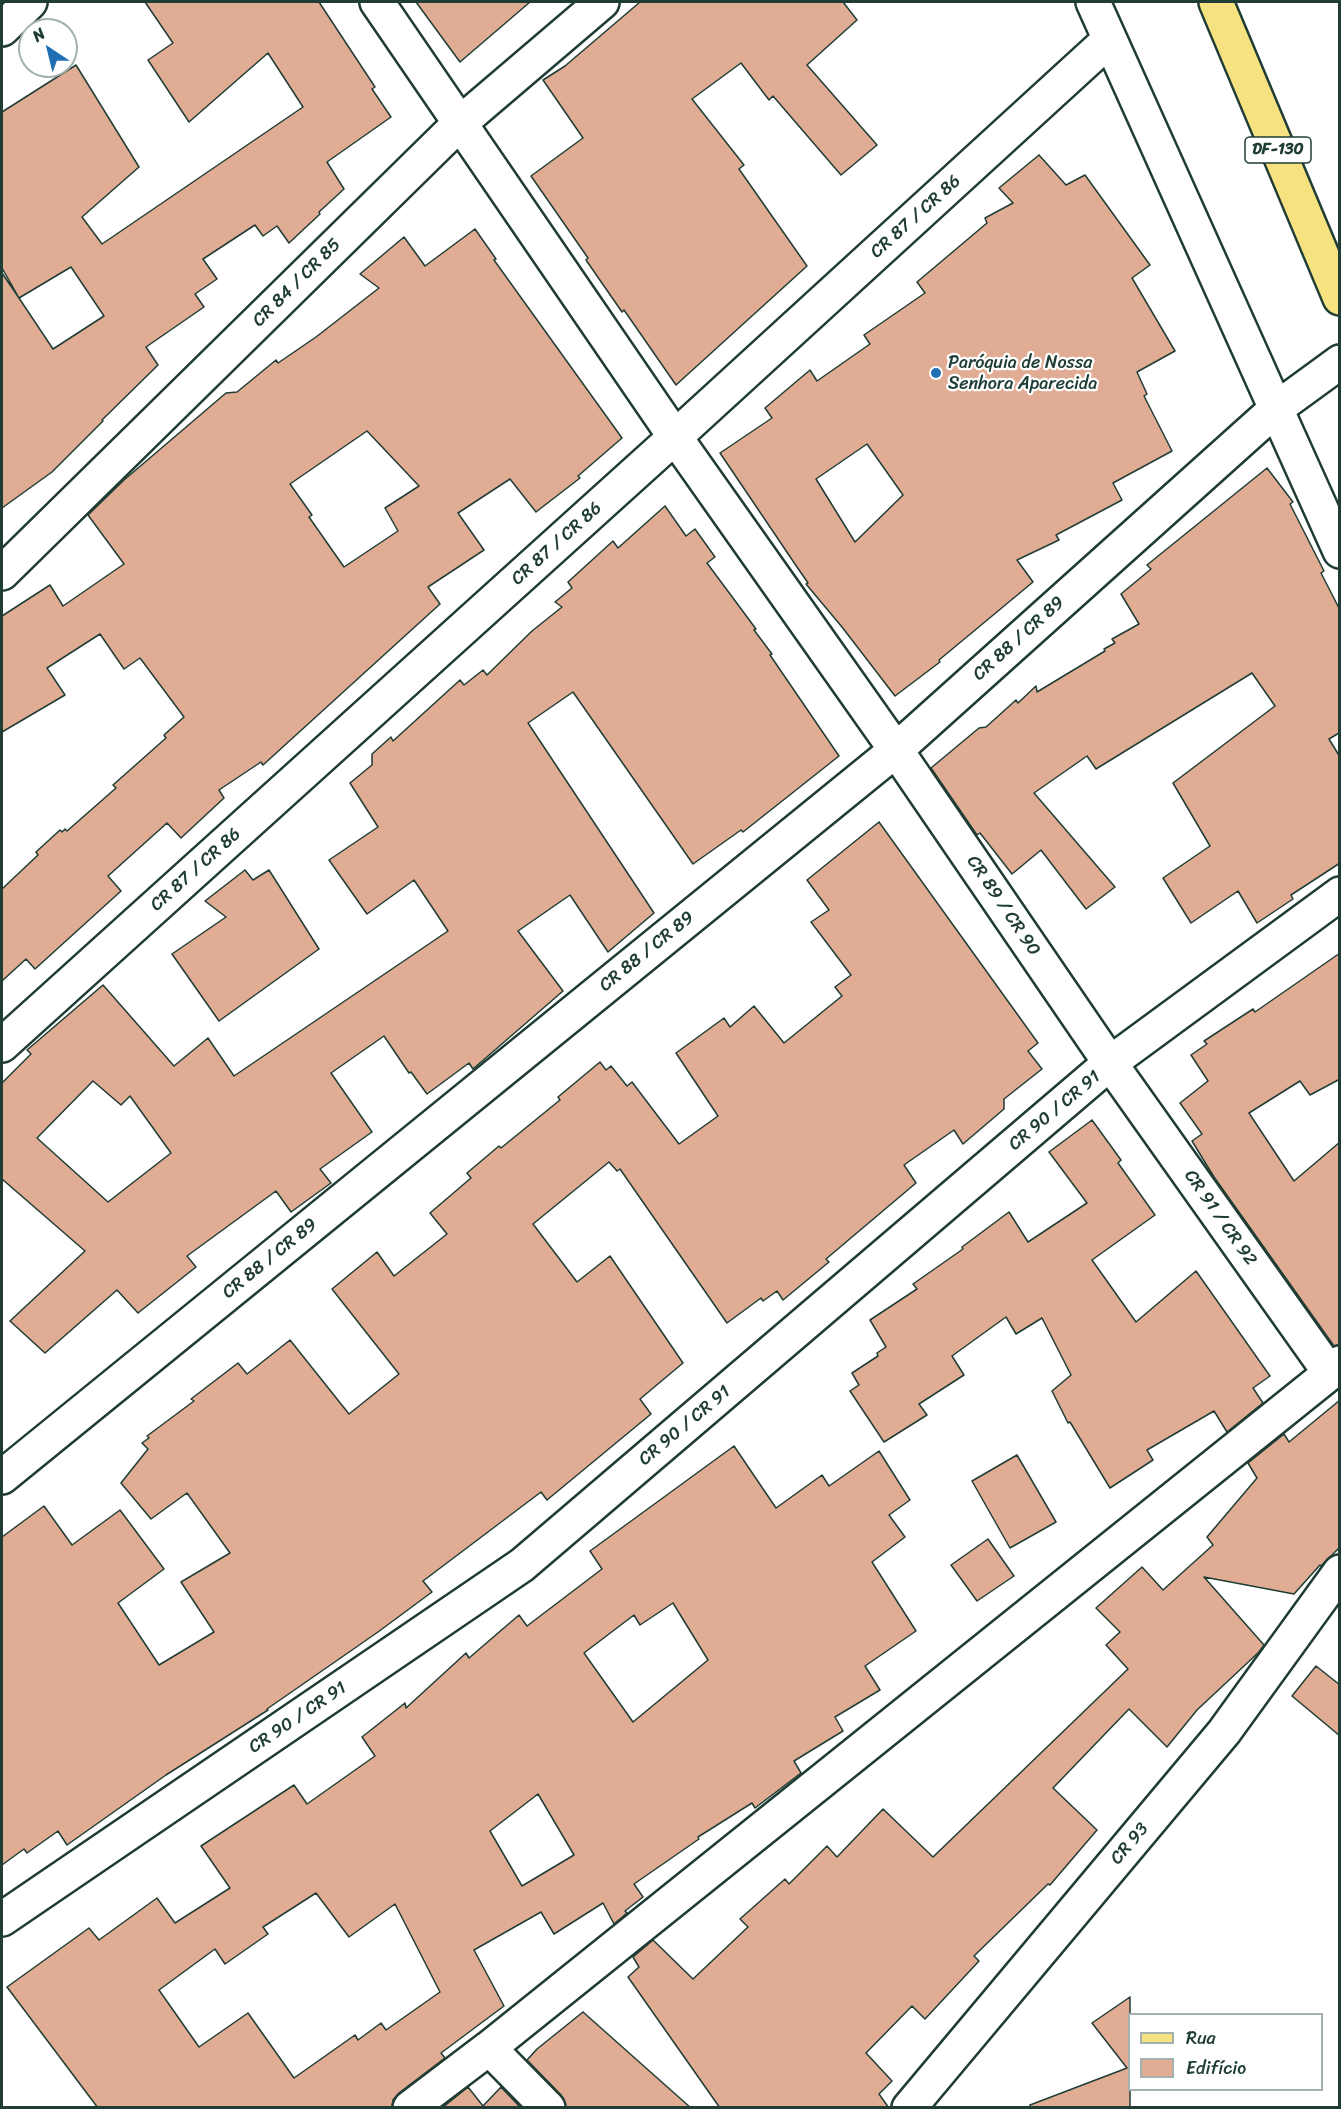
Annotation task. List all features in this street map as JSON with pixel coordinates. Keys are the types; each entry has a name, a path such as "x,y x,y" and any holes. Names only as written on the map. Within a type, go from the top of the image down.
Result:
{"main road":[{"name":"DF-130","path":"1216,2 1340,298"}],"street":[{"path":"2,29 30,2"},
{"name":"CR 89 / CR 90","path":"377,2 675,437 896,750 1110,1063"},
{"name":"CR 84 / CR 85","path":"2,573 459,124 603,2"},
{"path":"1093,2 1340,551"},
{"name":"CR 87 / CR 86","path":"2,1045 675,437 1109,40"},
{"name":"CR 88 / CR 89","path":"2,1477 896,750 1277,408 1340,362"},
{"name":"CR 90 / CR 91","path":"2,1920 522,1565 1110,1063 1340,894"},
{"name":"CR 91 / CR 92","path":"1110,1063 1335,1368"},
{"path":"410,2108 489,2048 1335,1368"},
{"name":"CR 93","path":"909,2108 1224,1732 1340,1572"},
{"path":"489,2048 548,2108"}],"building":[{"path":"145,2 319,2 375,87 372,89 391,117 327,162 344,189 289,243 277,226 263,236 255,225 203,259 217,279 195,294 204,307 146,347 158,365 52,472 2,508 2,273 19,298 2,268 2,112 56,78 78,78 78,68 139,167 82,217 102,244 303,107 268,53 189,122 148,60 173,43","holes":["71,267 104,316 53,349 19,298"]},
{"path":"416,2 530,2 460,62"},
{"path":"640,2 843,2 857,20 807,65 877,145 841,175 773,96 769,100 741,63 692,99 744,165 739,169 807,266 676,385 624,310 622,312 531,176 583,138 543,80 565,66"},
{"path":"1039,155 1066,185 1085,175 1150,265 1132,278 1175,351 1137,372 1147,394 1144,396 1172,451 1113,483 1122,500 1056,535 1059,540 1017,560 1033,582 939,660 940,662 895,696 806,584 808,583 720,453 772,418 765,408 810,370 817,381 870,344 864,335 925,293 917,282 987,223 985,218 1013,203 999,188","holes":["867,444 903,495 855,542 816,479"]},
{"path":"475,229 496,259 494,260 622,438 578,476 580,478 536,512 510,479 458,513 484,550 428,587 440,604 263,765 261,762 219,790 224,798 181,838 167,823 108,876 121,891 35,969 26,959 2,981 2,889 38,855 36,852 60,830 67,831 116,788 113,785 166,738 164,735 184,717 140,658 124,669 100,634 47,668 65,695 2,732 2,616 50,585 63,606 124,564 88,515 124,480 226,393 237,392 276,360 278,363 316,337 379,288 360,274 404,237 425,266","holes":["367,431 419,486 385,508 398,531 344,567 309,517 312,515 290,484"]},
{"path":"1267,468 1293,502 1290,504 1324,571 1321,573 1340,610 1339,733 1329,739 1340,757 1340,863 1291,895 1293,899 1257,923 1238,891 1191,923 1163,878 1210,846 1173,783 1275,706 1252,673 1096,769 1087,756 1034,793 1115,887 1086,909 1041,850 1012,874 980,833 977,835 931,768 979,728 986,727 1016,700 1018,703 1036,686 1037,692 1105,651 1104,649 1115,643 1112,639 1139,624 1121,594 1151,569 1147,565"},
{"path":"665,506 686,536 695,529 715,557 707,563 756,629 754,630 772,654 770,655 839,756 743,832 741,830 693,864 573,692 528,723 654,913 608,952 570,895 518,931 563,991 473,1069 469,1063 427,1094 411,1072 409,1073 384,1036 331,1073 372,1132 320,1169 331,1183 291,1212 276,1191 187,1256 196,1267 138,1313 117,1290 45,1353 10,1321 85,1251 2,1179 2,1083 31,1054 27,1050 103,985 174,1066 208,1038 234,1076 448,931 414,880 367,914 329,860 378,827 350,783 372,765 372,754 391,737 393,741 460,680 464,685 483,670 487,675 532,631 562,607 555,602 572,588 568,582 613,541 618,548","holes":["93,1081 121,1105 130,1096 171,1153 108,1202 37,1138"]},
{"path":"879,822 1038,1043 1028,1051 1042,1069 1004,1099 1004,1109 963,1144 954,1130 904,1165 916,1183 826,1259 829,1262 783,1300 777,1291 763,1301 761,1298 727,1323 620,1169 617,1171 609,1162 533,1224 577,1282 610,1256 683,1363 640,1399 651,1414 547,1500 541,1492 423,1581 432,1592 268,1710 166,1775 67,1845 58,1831 27,1853 24,1849 2,1865 2,1537 44,1506 72,1545 120,1510 164,1569 118,1603 159,1665 214,1632 181,1582 230,1553 187,1493 151,1519 121,1483 148,1449 142,1443 149,1438 147,1436 194,1401 191,1399 238,1363 247,1374 290,1340 349,1414 399,1374 332,1289 377,1252 394,1276 447,1234 430,1213 471,1178 467,1173 560,1100 558,1097 600,1062 606,1070 611,1066 627,1086 632,1082 679,1144 718,1116 676,1053 724,1018 730,1027 754,1006 784,1043 842,996 835,987 851,975 811,922 829,910 807,880"},
{"path":"245,870 253,880 269,870 319,949 219,1021 172,954 226,917 205,901"},
{"path":"1340,953 1340,1079 1310,1095 1300,1081 1249,1113 1294,1181 1340,1142 1340,1345 1334,1346 1214,1177 1192,1141 1202,1134 1180,1103 1208,1081 1191,1055 1207,1044 1204,1041 1253,1009 1255,1012"},
{"path":"1092,1120 1121,1160 1118,1163 1155,1215 1092,1260 1136,1322 1196,1271 1270,1376 1253,1388 1263,1403 1227,1432 1214,1411 1147,1450 1153,1460 1110,1488 1070,1422 1068,1423 1052,1391 1071,1375 1042,1318 1016,1334 1006,1317 952,1356 964,1375 919,1404 927,1415 884,1442 850,1391 859,1385 852,1373 878,1356 877,1353 886,1347 870,1320 917,1289 913,1284 963,1249 962,1247 1009,1212 1028,1242 1087,1203 1049,1152"},
{"path":"1340,1400 1340,1547 1294,1594 1204,1577 1264,1645 1197,1710 1167,1747 1129,1709 1053,1788 1097,1830 1050,1885 1048,1884 974,1956 979,1961 925,2019 912,2006 866,2053 892,2081 879,2094 889,2108 720,2108 628,1977 639,1967 633,1957 653,1940 693,1979 748,1927 740,1919 785,1879 789,1884 827,1846 837,1857 883,1809 933,1857 1128,1669 1106,1645 1120,1632 1096,1608 1142,1567 1163,1590 1213,1545 1207,1537 1257,1478 1248,1463 1284,1434 1289,1442"},
{"path":"734,1446 776,1508 822,1475 829,1486 879,1451 910,1500 889,1515 905,1537 872,1562 916,1631 865,1666 880,1690 835,1717 843,1731 794,1761 801,1773 755,1808 752,1803 698,1837 699,1839 634,1884 643,1897 625,1911 627,1913 614,1924 603,1903 554,1934 541,1912 474,1950 504,2006 441,2053 445,2058 399,2093 393,2100 392,2108 98,2108 7,1987 89,1928 99,1940 157,1898 175,1923 230,1888 201,1846 294,1785 307,1804 375,1756 362,1737 405,1703 406,1708 466,1653 469,1658 519,1615 527,1626 602,1569 590,1551","holes":["673,1603 708,1660 633,1722 584,1653 634,1615 640,1625","538,1794 574,1855 522,1886 490,1831","316,1893 349,1937 395,1904 440,1992 386,2030 381,2023 358,2040 355,2035 294,2078 248,2013 199,2047 159,1990 215,1949 225,1964 268,1934 263,1927"]},
{"path":"1017,1455 1056,1522 1010,1548 972,1481"},
{"path":"988,1539 1014,1576 977,1601 951,1565"},
{"path":"1316,1666 1340,1685 1340,1736 1292,1696"},
{"path":"1130,1997 1128,2091 1130,2091 1130,2108 1030,2108 1030,2105 1127,2068 1092,2023"},
{"path":"583,2012 691,2108 566,2108 561,2095 527,2060 537,2049"},
{"path":"468,2087 483,2106 501,2087 521,2108 442,2108"}],"place":[{"name":"Paróquia de Nossa Senhora Aparecida","path":"936,373"}]}
